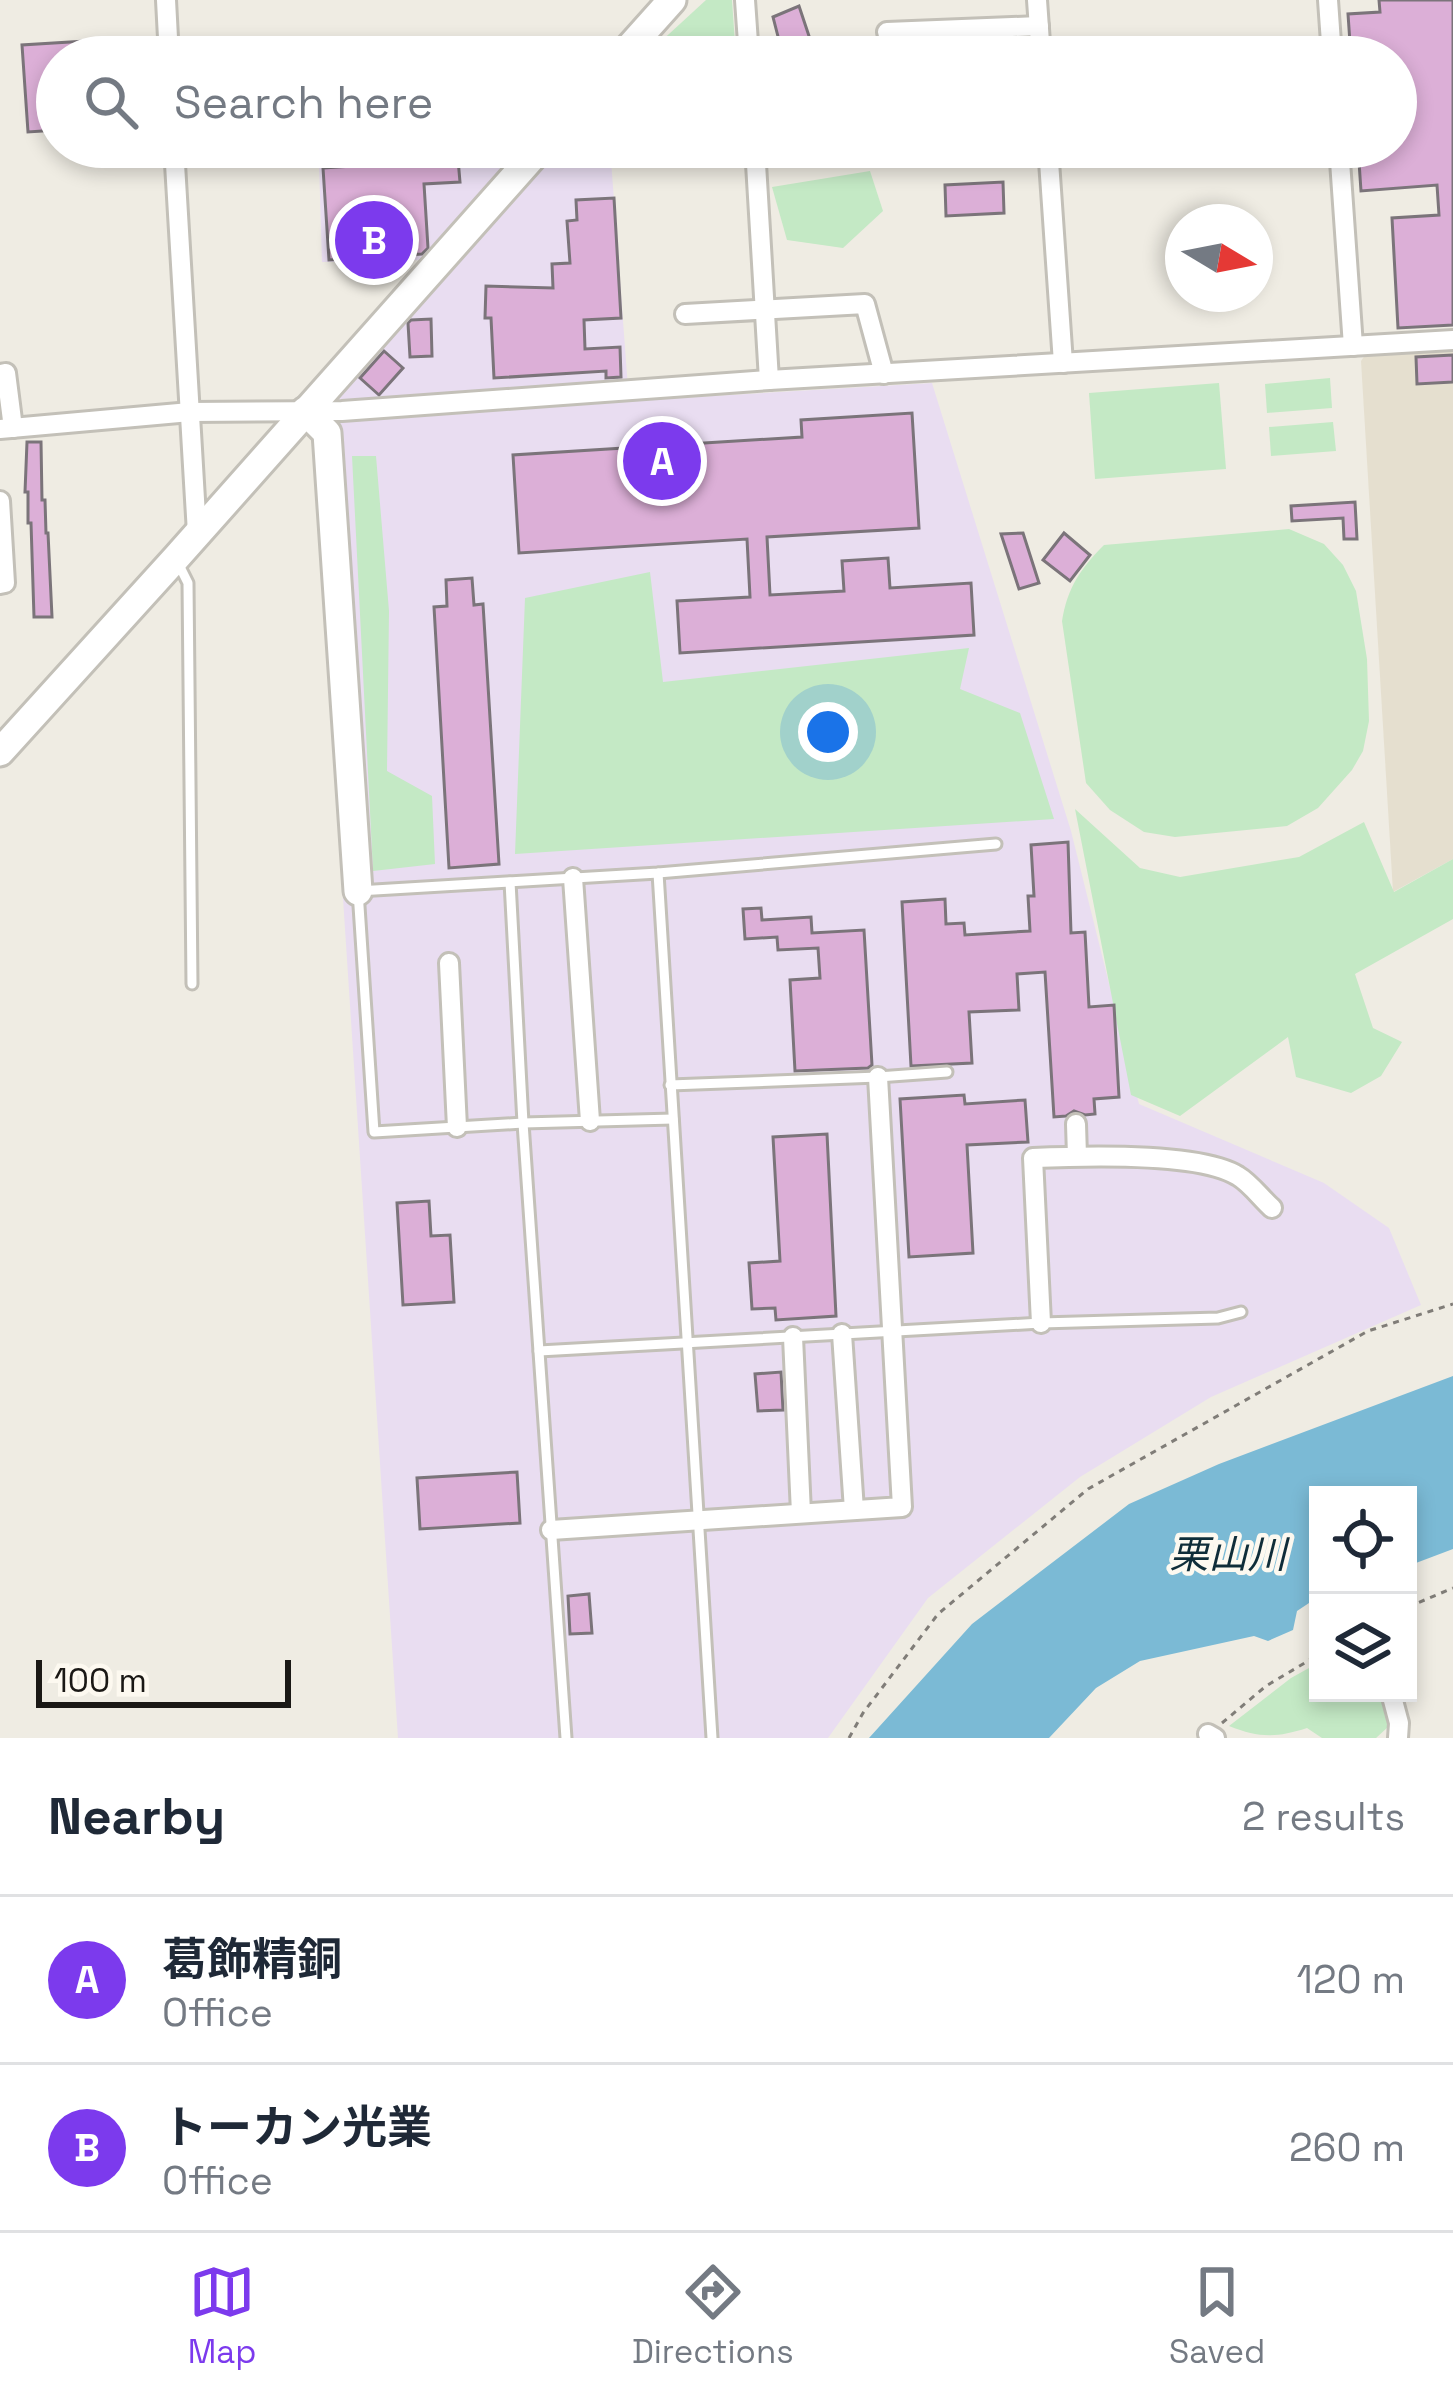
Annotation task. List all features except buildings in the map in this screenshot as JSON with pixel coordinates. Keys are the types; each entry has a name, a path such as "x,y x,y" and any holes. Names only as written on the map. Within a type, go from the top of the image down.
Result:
{"street":[{"path":"166,0 168,36"},
{"path":"640,36 672,0"},
{"path":"745,0 748,36"},
{"path":"1037,0 1040,36"},
{"path":"1328,0 1331,36"},
{"path":"887,32 1039,26"},
{"path":"175,168 196,533"},
{"path":"0,752 522,168"},
{"path":"756,168 769,380"},
{"path":"1049,168 1063,363"},
{"path":"1340,168 1353,346"},
{"path":"685,314 865,304 884,374"},
{"path":"0,374 6,374 6,428 190,412 342,411 769,380 1453,340"},
{"path":"305,411 327,433 358,891"},
{"path":"0,500 5,584 0,584"},
{"path":"573,878 590,1121"},
{"path":"449,963 457,1127"},
{"path":"551,1530 902,1507 878,1077"},
{"path":"1076,1124 1077,1156"},
{"path":"1041,1323 1033,1158 1193,1161 1237,1175 1272,1208"},
{"path":"842,1334 854,1510"},
{"path":"793,1336 801,1513"},
{"path":"1393,1702 1398,1738"}],"lane":[{"path":"176,559 188,583 192,984"},
{"path":"673,1119 374,1132 358,891 658,873 996,844"},
{"path":"658,873 712,1738"},
{"path":"510,882 566,1738"},
{"path":"670,1085 947,1072"},
{"path":"539,1352 1041,1323 1218,1318 1241,1312"}],"path":[{"path":"849,1738 938,1614 1088,1490 1368,1330 1453,1304"},
{"path":"1417,1603 1453,1588"},
{"path":"1212,1736 1265,1686 1309,1660"}],"shaded area":[{"path":"319,168 612,168 629,401 932,383 1071,831 1139,1104 1324,1183 1389,1228 1421,1305 1211,1397 1080,1477 928,1598 828,1738 398,1738 312,425 426,260 322,262"},
{"path":"1453,346 1453,859 1393,892 1361,361 1368,351"}],"green space":[{"path":"706,0 732,0 735,36 667,36"},
{"path":"870,171 883,211 843,248 787,240 772,187"},
{"path":"1330,378 1332,408 1267,413 1265,384"},
{"path":"1219,383 1226,469 1095,479 1089,393"},
{"path":"1333,422 1336,451 1271,456 1269,427"},
{"path":"352,456 376,456 389,611 387,771 432,796 435,864 373,871"},
{"path":"1289,529 1324,544 1343,565 1356,591 1367,659 1369,721 1363,751 1318,808 1287,826 1175,837 1144,832 1110,810 1086,783 1062,621 1071,589 1104,545"},
{"path":"650,572 663,682 969,648 960,689 1020,713 1054,819 515,854 525,598"},
{"path":"1075,809 1140,868 1180,877 1299,857 1364,822 1394,892 1453,859 1453,919 1355,974 1373,1028 1402,1042 1381,1076 1351,1093 1296,1077 1288,1037 1180,1116 1131,1095"},
{"path":"1309,1668 1309,1702 1384,1702 1388,1727 1376,1738 1322,1738 1307,1728 1268,1735 1229,1726"}],"water":[{"name":"栗山川","path":"1453,1376 1453,1549 1417,1563 1417,1486 1309,1486 1309,1603 1297,1611 1293,1630 1268,1641 1254,1636 1140,1661 1096,1688 1049,1738 869,1738 972,1624 1129,1504 1219,1464"}],"place":[{"name":"トーカン光業","path":"374,240"},
{"name":"葛飾精銅","path":"662,461"}]}
